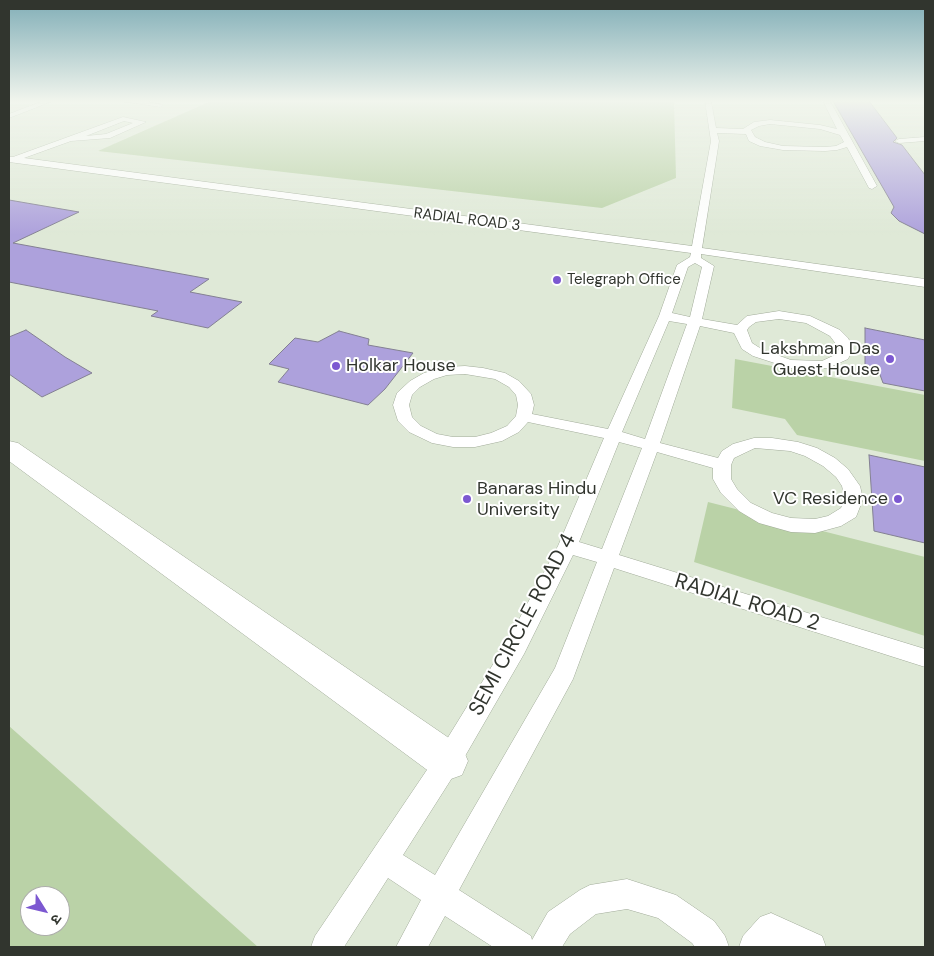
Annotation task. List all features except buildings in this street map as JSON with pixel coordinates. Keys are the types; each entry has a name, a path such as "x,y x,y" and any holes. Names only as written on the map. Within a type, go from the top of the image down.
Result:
{"street":[{"path":"9,449 448,761"}],"lane":[{"path":"11,159 52,146"},
{"path":"411,947 565,672 608,559 695,321 708,266 695,254 714,146"},
{"path":"771,146 783,148 825,149 837,148 840,146"},
{"path":"852,146 872,186"},
{"name":"RADIAL ROAD 3","path":"11,159 695,254 925,283"},
{"name":"SEMI CIRCLE ROAD 4","path":"326,947 448,761 516,647 568,546 613,435 665,316 684,265 695,254"},
{"path":"779,315 794,316 810,320 830,329 843,340 846,348 843,356 823,365 790,364 773,360 753,350 742,338 740,330 752,318 779,315"},
{"path":"665,316 740,330"},
{"path":"465,370 483,372 507,380 523,394 526,405 524,417 513,428 496,437 475,442 452,442 432,438 415,429 404,418 401,405 405,393 415,384 429,376 446,371 465,370"},
{"path":"524,417 613,435 722,465"},
{"path":"754,443 792,446 820,457 842,473 851,486 854,499 848,512 834,521 815,526 791,525 766,518 745,507 730,493 722,479 722,465 728,455 739,448 754,443"},
{"name":"RADIAL ROAD 2","path":"568,546 925,658"},
{"path":"384,859 520,947"},
{"path":"545,947 559,923 590,900 627,894 666,905 703,932 714,947"},
{"path":"754,947 771,928 811,947"}],"green space":[{"path":"110,146 675,146 676,178 602,208 98,151"},
{"path":"735,359 925,395 925,461 797,435 785,419 732,408"},
{"path":"708,502 925,557 925,636 694,562"},
{"path":"9,726 258,947 9,947"}],"place":[{"name":"Telegraph Office","path":"557,280"},
{"name":"Lakshman Das Guest House","path":"890,359"},
{"name":"Holkar House","path":"336,366"},
{"name":"Banaras Hindu University","path":"467,499"},
{"name":"VC Residence","path":"898,499"}]}
